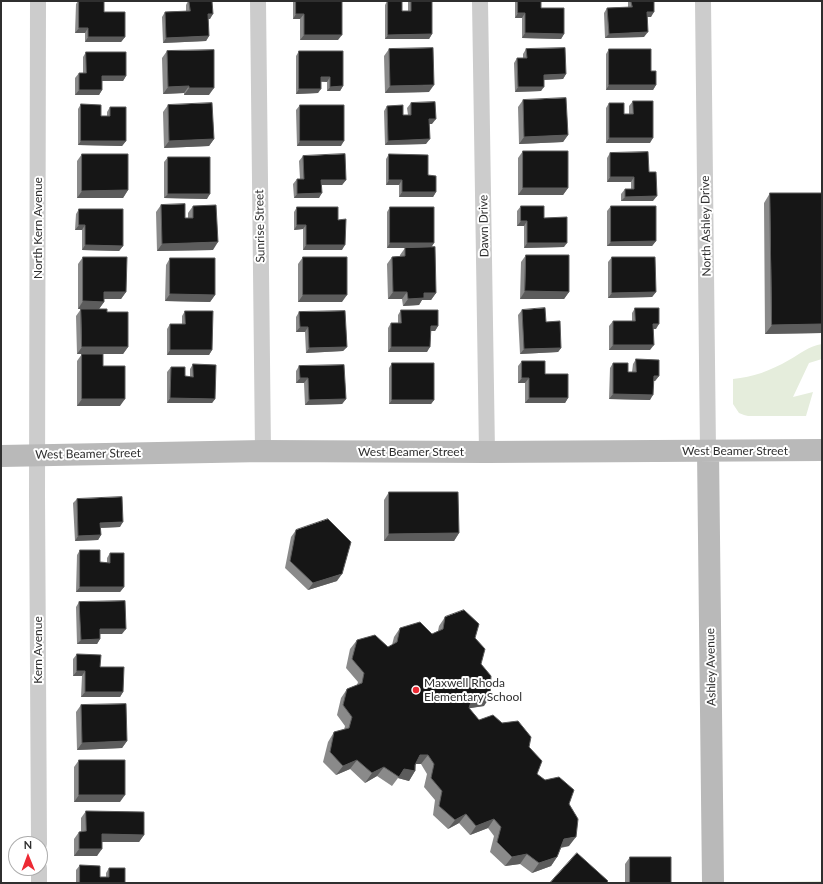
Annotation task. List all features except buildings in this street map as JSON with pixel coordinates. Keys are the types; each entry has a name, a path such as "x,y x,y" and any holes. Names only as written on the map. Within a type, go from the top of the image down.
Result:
{"street":[{"name":"North Kern Avenue","path":"38,1 38,455"},
{"name":"Sunrise Street","path":"258,1 262,451"},
{"name":"Dawn Drive","path":"480,1 487,452"},
{"name":"North Ashley Drive","path":"703,1 708,451"},
{"name":"West Beamer Street","path":"1,456 262,451 487,452 822,450"},
{"name":"Ashley Avenue","path":"708,451 713,883"},
{"name":"Kern Avenue","path":"38,455 39,836"}],"green space":[{"path":"822,344 822,359 809,363 793,397 813,392 806,416 748,416 739,413 733,404 733,379 748,377 768,370 782,364 809,348"},
{"path":"822,881 822,883 734,883"}],"place":[{"name":"Maxwell Rhoda Elementary School","path":"416,690"}]}
